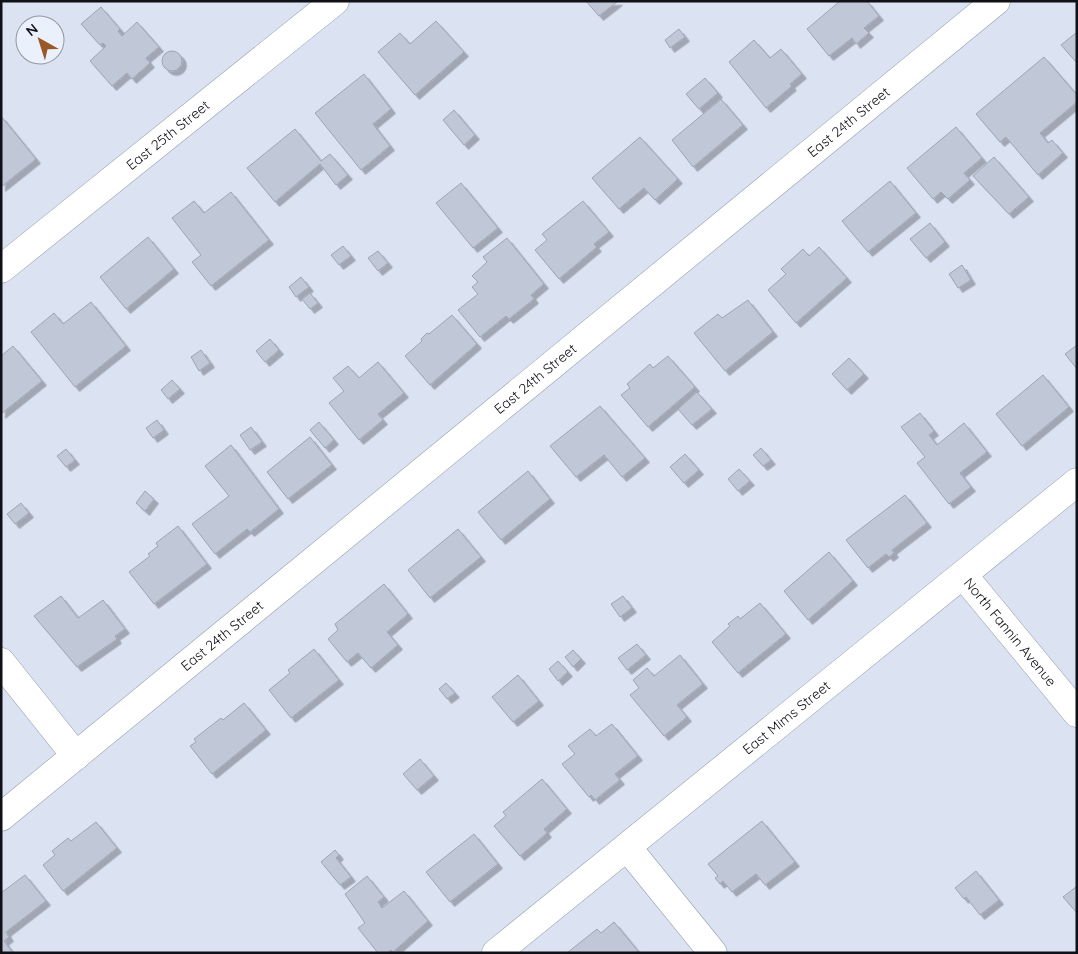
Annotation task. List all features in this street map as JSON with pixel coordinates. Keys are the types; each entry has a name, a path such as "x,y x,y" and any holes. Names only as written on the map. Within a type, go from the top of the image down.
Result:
{"street":[{"name":"East 25th Street","path":"1,268 334,1"},
{"name":"East 24th Street","path":"1,816 996,1"},
{"name":"East Mims Street","path":"496,953 1077,482"},
{"name":"North Fannin Avenue","path":"962,574 1077,713"},
{"path":"1,662 76,756"},
{"path":"627,847 713,953"}],"building":[{"path":"586,1 618,1 599,16"},
{"path":"840,1 867,1 879,16 864,28 869,33 856,44 852,38 829,56 807,29"},
{"path":"101,7 120,29 118,31 122,36 137,22 159,47 146,58 150,63 132,79 127,73 112,86 90,61 106,46 103,43 100,45 81,24"},
{"path":"436,21 464,52 415,95 378,52 400,33 410,44"},
{"path":"679,29 685,37 670,48 665,40"},
{"path":"1077,32 1077,63 1061,45"},
{"path":"754,40 770,58 781,49 802,74 790,84 792,86 766,108 729,62"},
{"path":"168,51 176,51 182,57 182,65 176,71 168,71 162,65 162,57"},
{"path":"1044,57 1077,95 1077,102 1040,133 1048,143 1052,140 1063,153 1038,175 1006,137 1000,142 976,114"},
{"path":"364,74 391,109 373,124 390,146 361,170 315,113"},
{"path":"705,78 718,93 699,109 686,94"},
{"path":"721,99 743,125 693,167 672,140"},
{"path":"454,110 475,135 464,145 443,120"},
{"path":"1,116 36,159 1,187"},
{"path":"956,127 982,158 964,173 970,180 948,199 941,192 933,199 907,168"},
{"path":"295,129 321,161 330,154 348,175 336,185 320,164 275,202 247,168"},
{"path":"640,137 678,179 655,200 644,188 619,209 592,178"},
{"path":"994,157 1029,197 1009,214 973,176"},
{"path":"890,181 916,213 868,252 842,221"},
{"path":"461,183 498,228 473,248 436,203"},
{"path":"231,192 269,240 211,286 192,262 201,255 172,218 194,201 204,213"},
{"path":"583,201 609,232 594,244 597,247 559,279 535,250 547,240 542,234"},
{"path":"930,223 945,242 926,258 910,239"},
{"path":"148,237 174,269 126,309 100,277"},
{"path":"507,238 544,284 531,295 534,299 509,319 506,316 480,337 458,310 478,294 472,287 478,282 472,276 487,262 483,257"},
{"path":"343,246 351,256 339,265 331,255"},
{"path":"819,247 847,278 796,323 768,290 786,274 781,269 803,249 809,256"},
{"path":"378,251 388,263 378,271 368,258"},
{"path":"962,265 971,280 958,288 949,274"},
{"path":"301,277 309,287 296,297 289,287"},
{"path":"310,293 318,303 310,309 302,299"},
{"path":"748,300 773,332 725,371 694,333 718,314 722,318"},
{"path":"91,302 126,346 75,387 31,332 54,313 63,324"},
{"path":"452,315 477,344 430,385 405,356 422,341 421,339 427,333 429,334"},
{"path":"270,339 279,350 265,362 256,351"},
{"path":"1077,345 1077,369 1065,354"},
{"path":"13,346 42,381 1,414 1,356"},
{"path":"201,350 210,363 199,371 191,357"},
{"path":"668,356 695,387 648,427 621,395 630,388 627,384 650,364 653,368"},
{"path":"849,358 864,374 847,390 832,374"},
{"path":"378,362 404,393 378,414 383,420 359,440 329,403 344,391 333,378 348,366 359,378"},
{"path":"1043,375 1069,407 1022,446 996,414"},
{"path":"172,380 180,389 168,399 161,390"},
{"path":"697,392 712,409 692,425 678,409"},
{"path":"600,406 645,458 622,477 604,455 576,477 550,446"},
{"path":"920,413 934,431 929,435 937,445 964,423 987,452 960,473 971,487 949,504 917,463 925,457 901,427"},
{"path":"157,420 164,430 153,438 146,428"},
{"path":"319,422 334,440 325,448 310,430"},
{"path":"251,427 262,442 250,450 240,435"},
{"path":"310,437 332,465 288,499 267,472"},
{"path":"231,445 279,509 250,532 247,529 215,554 192,524 229,496 205,466"},
{"path":"761,448 771,460 763,466 753,455"},
{"path":"66,449 75,460 66,467 57,456"},
{"path":"685,454 699,470 684,483 670,467"},
{"path":"739,469 750,481 738,491 728,479"},
{"path":"528,471 550,499 501,540 478,512"},
{"path":"145,491 154,499 145,511 136,503"},
{"path":"905,495 927,523 892,550 894,553 889,557 886,554 868,568 846,540"},
{"path":"21,503 29,513 15,524 7,514"},
{"path":"178,526 207,564 154,604 129,572 150,556 148,554 158,546 156,543"},
{"path":"458,529 481,557 430,598 408,570"},
{"path":"829,552 853,581 808,620 784,591"},
{"path":"384,584 408,614 387,632 398,645 371,668 358,653 347,662 328,639 338,630 335,624"},
{"path":"61,596 78,618 103,600 125,629 115,636 117,639 77,667 34,616"},
{"path":"623,596 632,608 620,617 611,604"},
{"path":"760,603 786,634 738,673 712,642 730,626 728,624 738,616 740,619"},
{"path":"637,644 646,655 627,670 618,658"},
{"path":"314,649 339,680 291,718 269,690 290,673 288,670"},
{"path":"573,650 581,659 573,667 565,657"},
{"path":"680,655 703,684 677,705 687,717 664,736 630,695 639,688 633,680 647,668 654,676"},
{"path":"558,661 568,672 558,681 549,669"},
{"path":"518,675 539,701 513,722 492,697"},
{"path":"446,683 455,693 447,699 439,689"},
{"path":"244,703 266,730 212,774 190,746 196,742 194,739 221,718 223,720"},
{"path":"612,724 638,756 615,774 620,780 595,800 591,795 589,797 562,764 575,754 568,746 590,729 596,736"},
{"path":"420,759 434,776 417,790 403,774"},
{"path":"542,779 567,809 544,829 547,833 520,856 494,826 506,816 503,812"},
{"path":"762,821 795,862 765,885 756,874 732,892 723,881 720,884 715,878 718,876 708,864"},
{"path":"96,822 117,848 63,891 43,865 55,855 52,851 68,838 71,841"},
{"path":"474,834 498,864 450,902 426,872"},
{"path":"335,850 339,855 336,858 351,877 340,885 321,862"},
{"path":"976,871 999,900 980,915 966,897 964,899 955,888"},
{"path":"25,875 46,901 6,932 9,937 4,941 13,953 1,953 1,893"},
{"path":"367,876 384,897 378,902 382,908 404,891 428,921 393,952 391,950 387,953 378,953 358,928 365,923 345,894"},
{"path":"1077,886 1077,913 1063,897"},
{"path":"614,922 638,951 636,953 567,953 597,929 601,933"}]}
